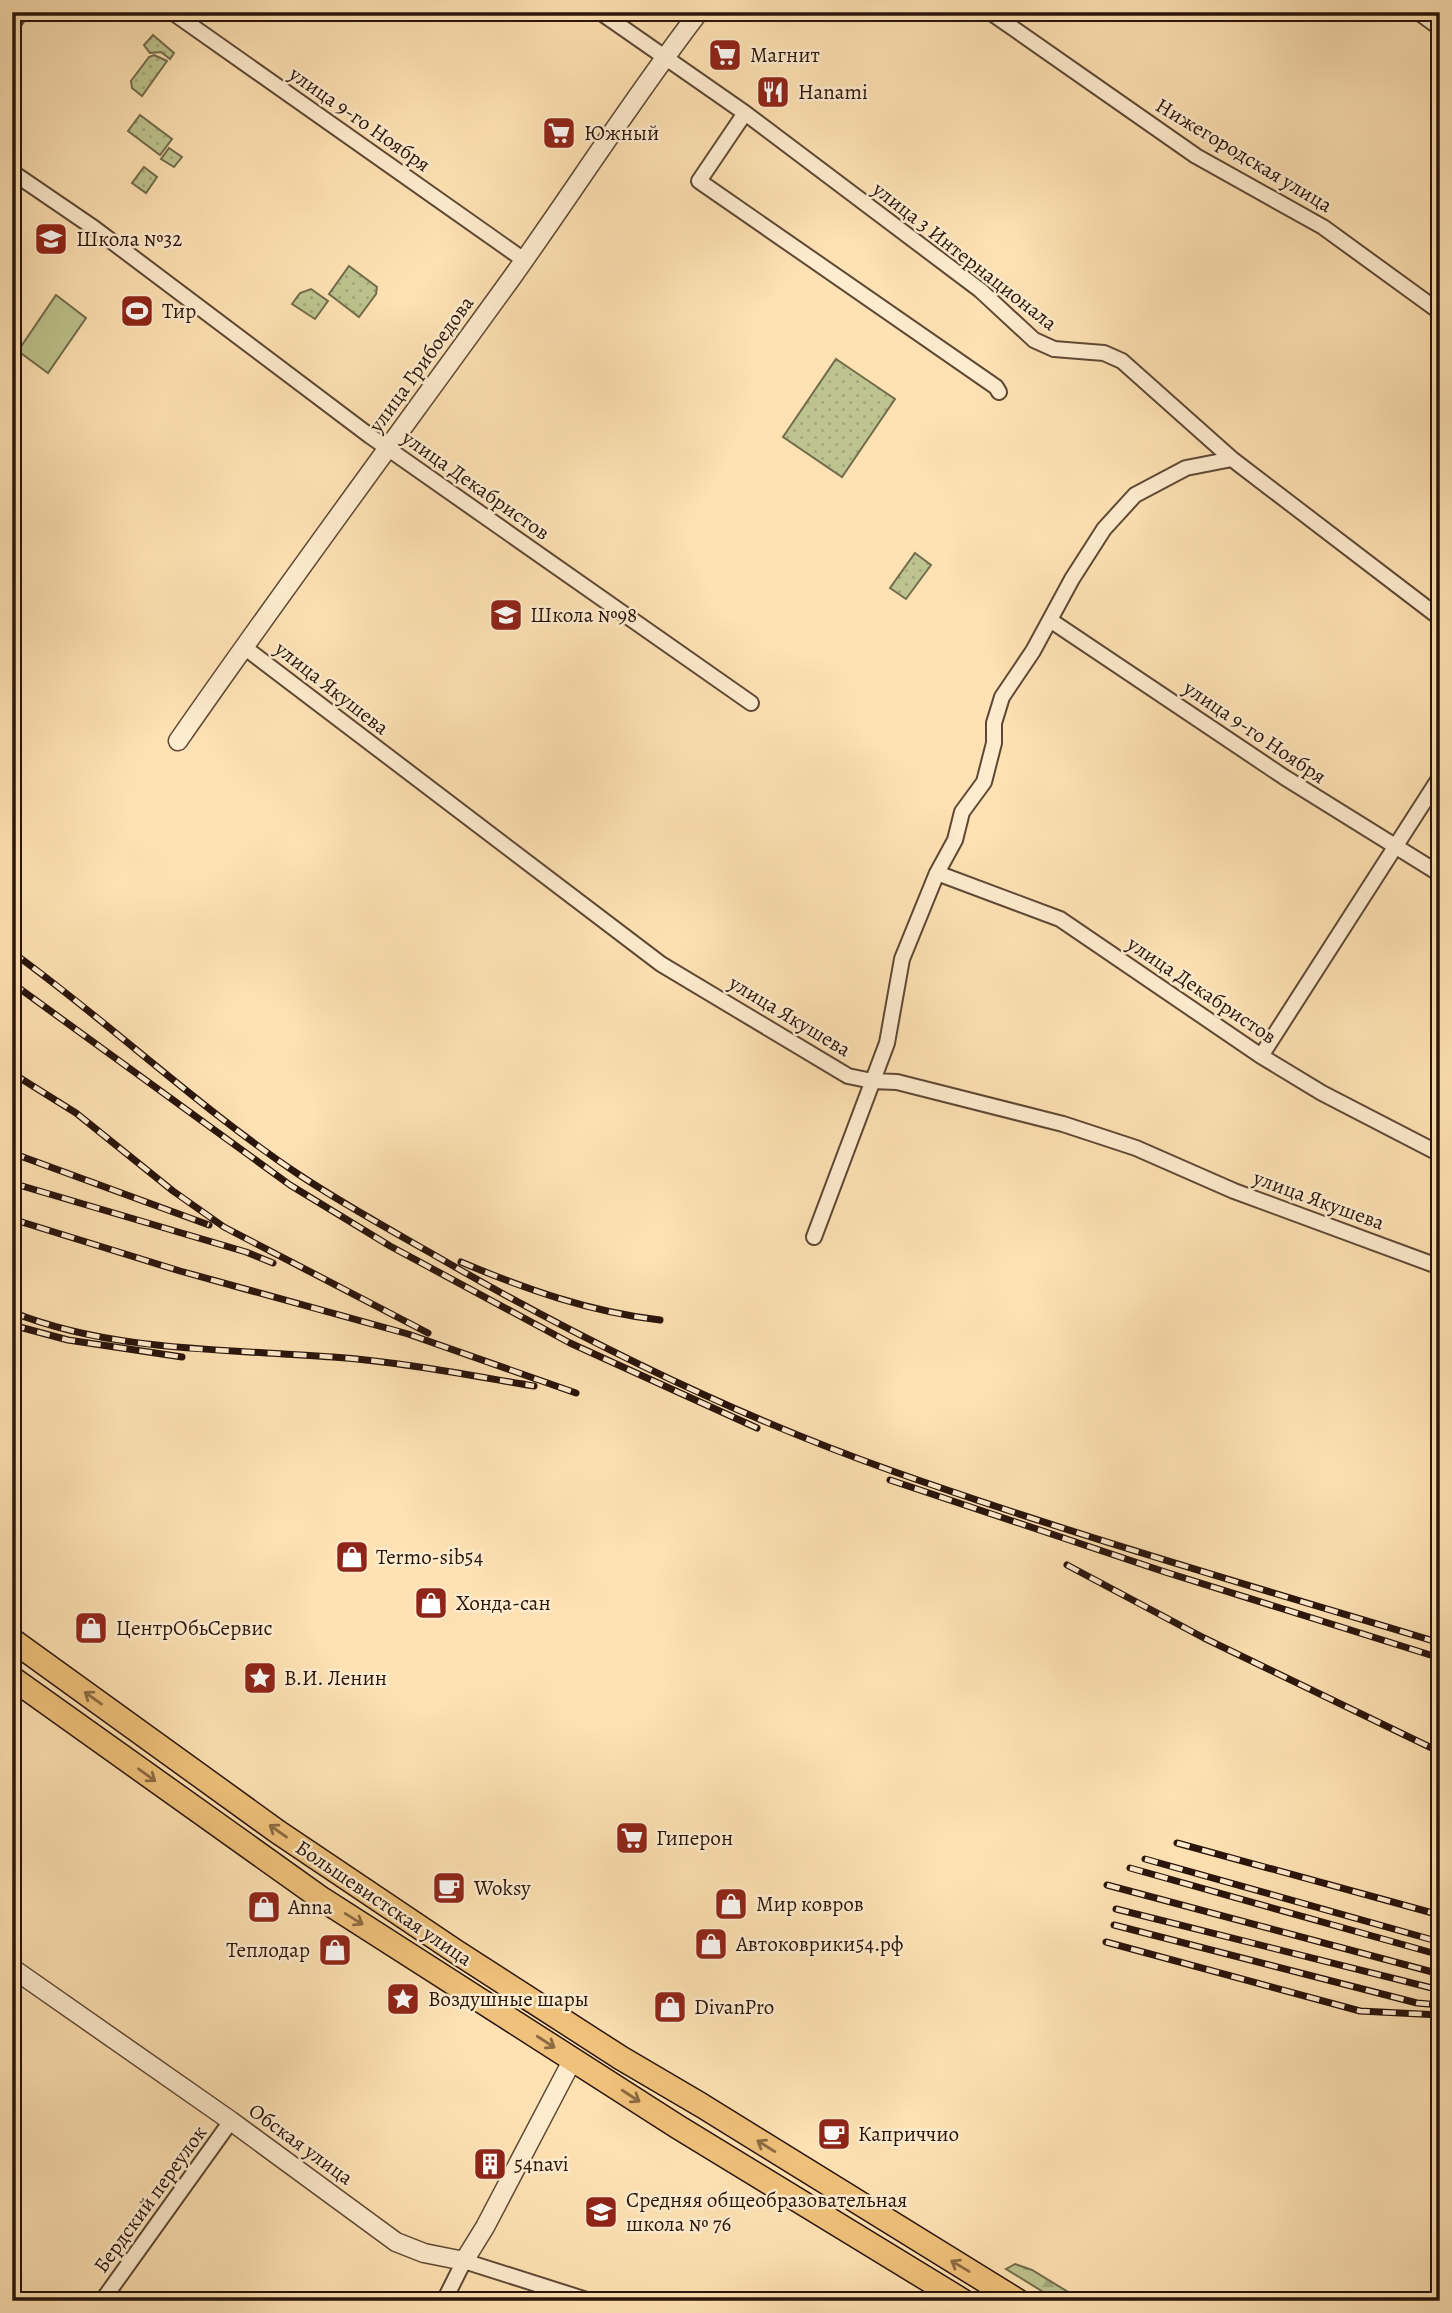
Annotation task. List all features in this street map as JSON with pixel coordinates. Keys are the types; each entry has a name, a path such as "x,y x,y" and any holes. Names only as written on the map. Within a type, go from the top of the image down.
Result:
{"highway":[{"name":"Большевистская улица","path":"12,1640 278,1832 494,1977 621,2058 1018,2301"},
{"name":"Большевистская улица","path":"12,1678 302,1885 678,2127 963,2301"}],"street":[{"path":"12,24 21,12"},
{"name":"улица 9-го Ноября","path":"172,12 524,260"},
{"name":"улица 3 Интернационала","path":"600,12 745,113 980,290 1034,340 1054,349 1104,353 1122,361 1232,459 1440,618"},
{"name":"улица Грибоедова","path":"178,741 524,260 664,57 699,12"},
{"name":"Нижегородская улица","path":"989,12 1196,156 1323,227 1440,312"},
{"path":"1418,12 1440,28"},
{"path":"745,113 699,181 996,387 999,392"},
{"name":"улица Декабристов","path":"12,172 94,228 388,449 751,703"},
{"path":"814,1237 887,1043 902,959 937,873 955,839 962,812 984,782 994,743 994,723 1002,697 1033,651 1072,579 1104,529 1135,495 1186,467 1232,459"},
{"name":"улица 9-го Ноября","path":"1050,620 1284,777 1440,874"},
{"name":"улица Якушева","path":"244,647 661,964 849,1076 872,1081 897,1082 1112,1140 1234,1191 1440,1267"},
{"path":"1261,1056 1440,777"},
{"name":"улица Декабристов","path":"937,873 1060,919 1261,1056 1322,1093 1440,1154"},
{"name":"Обская улица","path":"12,1968 396,2242 424,2253 464,2261 590,2301"},
{"path":"444,2301 573,2059"},
{"name":"Бердский переулок","path":"102,2301 231,2122"}],"green space":[{"path":"153,35 174,53 170,59 161,52 150,53 144,45"},
{"path":"154,55 167,61 142,96 132,88 131,81 149,57"},
{"path":"140,115 172,139 160,155 128,131"},
{"path":"169,148 182,157 174,167 161,159"},
{"path":"144,167 157,177 146,193 132,183"},
{"path":"349,266 377,287 376,294 359,317 329,294"},
{"path":"311,289 328,301 315,319 292,304 300,293"},
{"path":"56,295 86,318 48,373 18,351"},
{"name":"Тир","path":"138,297 149,304 135,323 125,317"},
{"path":"836,359 895,399 842,477 783,437"},
{"path":"915,553 931,565 906,599 890,588"},
{"path":"1015,2264 1032,2270 1083,2301 1058,2301 1006,2269"}],"railway":[{"path":"12,952 225,1121 298,1174 485,1284 657,1373 775,1426 895,1472 1098,1539 1440,1643"},
{"path":"12,983 290,1185 390,1246 570,1343 757,1428"},
{"path":"12,1073 76,1113 173,1191 224,1227 428,1333"},
{"path":"12,1153 209,1225"},
{"path":"12,1183 246,1252 273,1263"},
{"path":"12,1219 180,1271 408,1334 576,1393"},
{"path":"461,1262 558,1298 608,1311 660,1320"},
{"path":"12,1312 50,1325 130,1342 358,1359 534,1386"},
{"path":"12,1325 68,1340 182,1357"},
{"path":"890,1480 1165,1572 1440,1658"},
{"path":"1067,1565 1204,1638 1440,1752"},
{"path":"1177,1843 1440,1915"},
{"path":"1145,1859 1440,1942"},
{"path":"1130,1868 1440,1955"},
{"path":"1107,1885 1440,1974"},
{"path":"1116,1909 1440,1990"},
{"path":"1114,1925 1417,2003 1440,2005"},
{"path":"1106,1942 1360,2011 1440,2015"}],"place":[{"name":"Магнит","path":"725,55"},
{"name":"Hanami","path":"773,92"},
{"name":"Южный","path":"559,133"},
{"name":"Школа №32","path":"51,239"},
{"name":"Тир","path":"137,311"},
{"name":"Школа №98","path":"506,615"},
{"name":"Termo-sib54","path":"352,1557"},
{"name":"Хонда-сан","path":"431,1603"},
{"name":"ЦентрОбьСервис","path":"91,1628"},
{"name":"В.И. Ленин","path":"260,1678"},
{"name":"Гиперон","path":"632,1838"},
{"name":"Woksy","path":"449,1888"},
{"name":"Мир ковров","path":"731,1904"},
{"name":"Anna","path":"264,1907"},
{"name":"Автоковрики54.рф","path":"711,1944"},
{"name":"Теплодар","path":"335,1950"},
{"name":"Воздушные шары","path":"403,1999"},
{"name":"DivanPro","path":"670,2007"},
{"name":"Каприччио","path":"834,2134"},
{"name":"54navi","path":"490,2164"},
{"name":"Средняя общеобразовательная школа № 76","path":"601,2212"}]}
